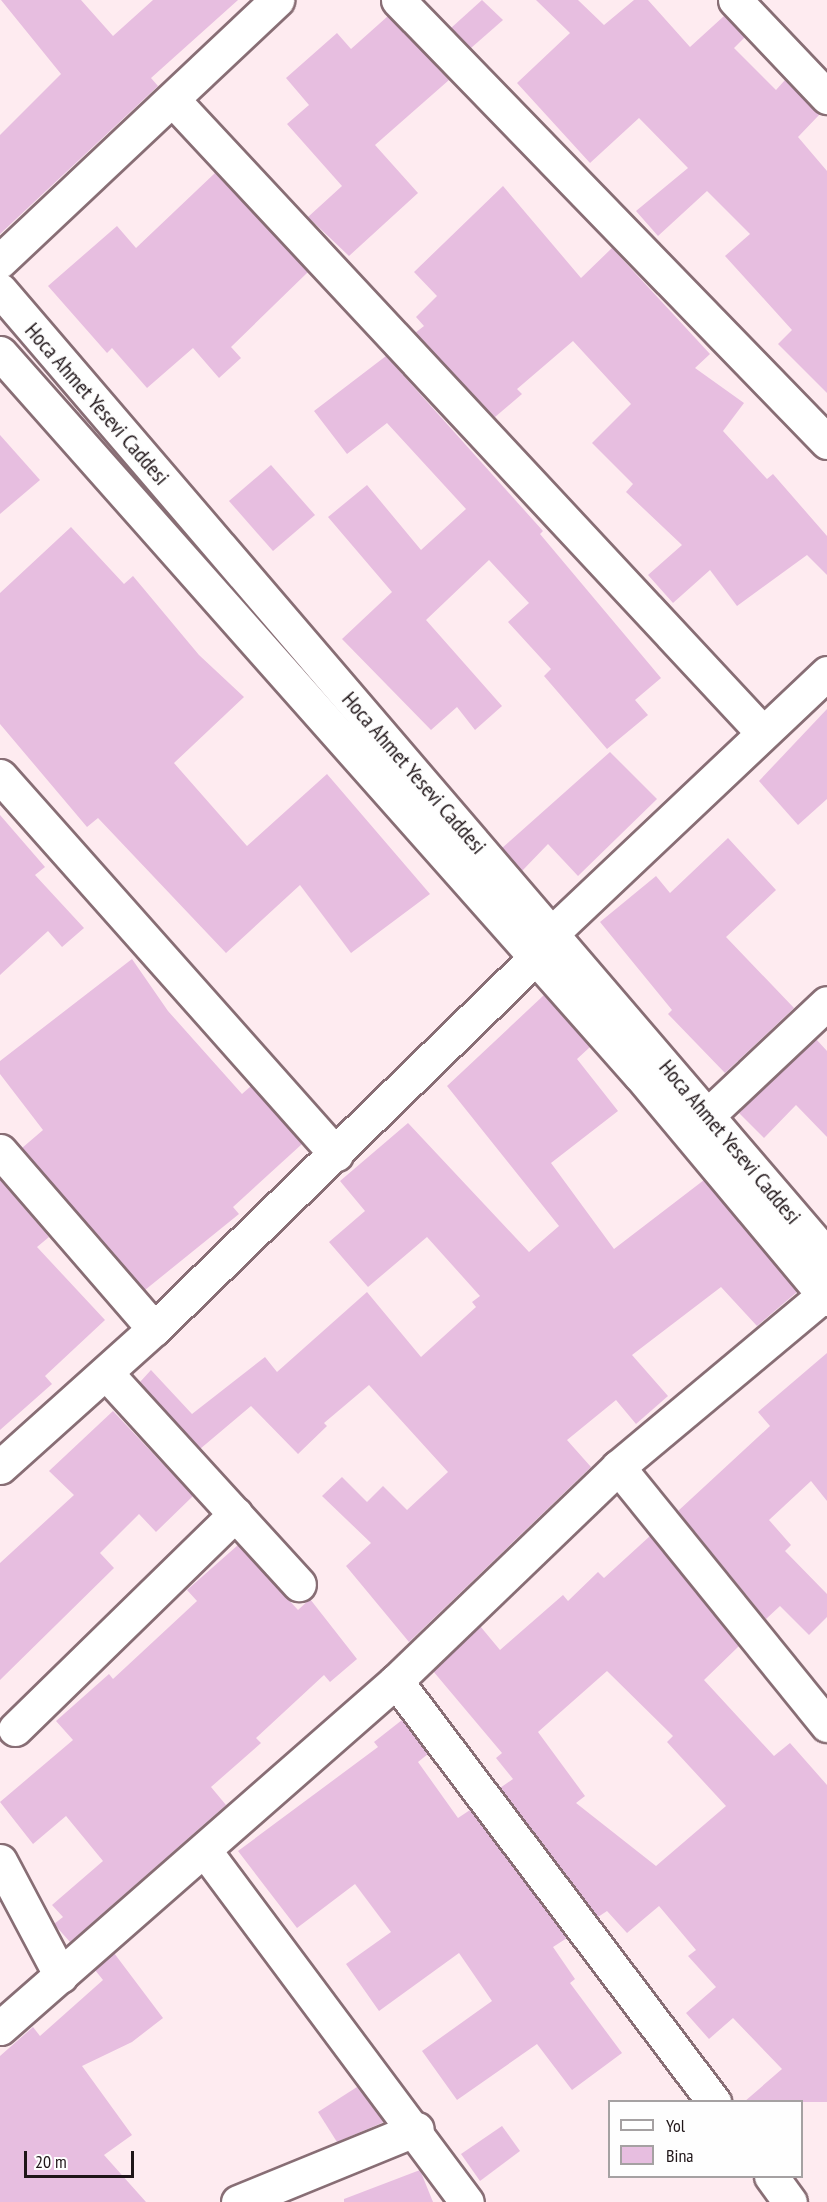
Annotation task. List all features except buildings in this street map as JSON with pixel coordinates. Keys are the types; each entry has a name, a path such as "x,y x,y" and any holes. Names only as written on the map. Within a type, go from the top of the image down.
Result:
{"street":[{"path":"0,261 277,0"},
{"path":"398,0 827,442"},
{"path":"735,0 827,97"},
{"path":"173,100 763,733"},
{"name":"Hoca Ahmet Yesevi Caddesi","path":"0,290 543,946 825,1294"},
{"name":"Hoca Ahmet Yesevi Caddesi","path":"1,355 543,946 708,1115 827,1256"},
{"path":"0,1467 154,1329 336,1154 543,946 827,673"},
{"path":"0,776 336,1154"},
{"path":"708,1115 827,1003"},
{"path":"0,1151 154,1329"},
{"path":"0,2028 396,1682 618,1467 825,1294"},
{"path":"106,1373 299,1584"},
{"path":"618,1467 827,1725"},
{"path":"15,1729 235,1514"},
{"path":"396,1682 712,2100"},
{"path":"205,1851 417,2129 467,2202"},
{"path":"0,1861 61,1976"},
{"path":"238,2202 417,2129"},
{"path":"772,2178 790,2202"}]}
